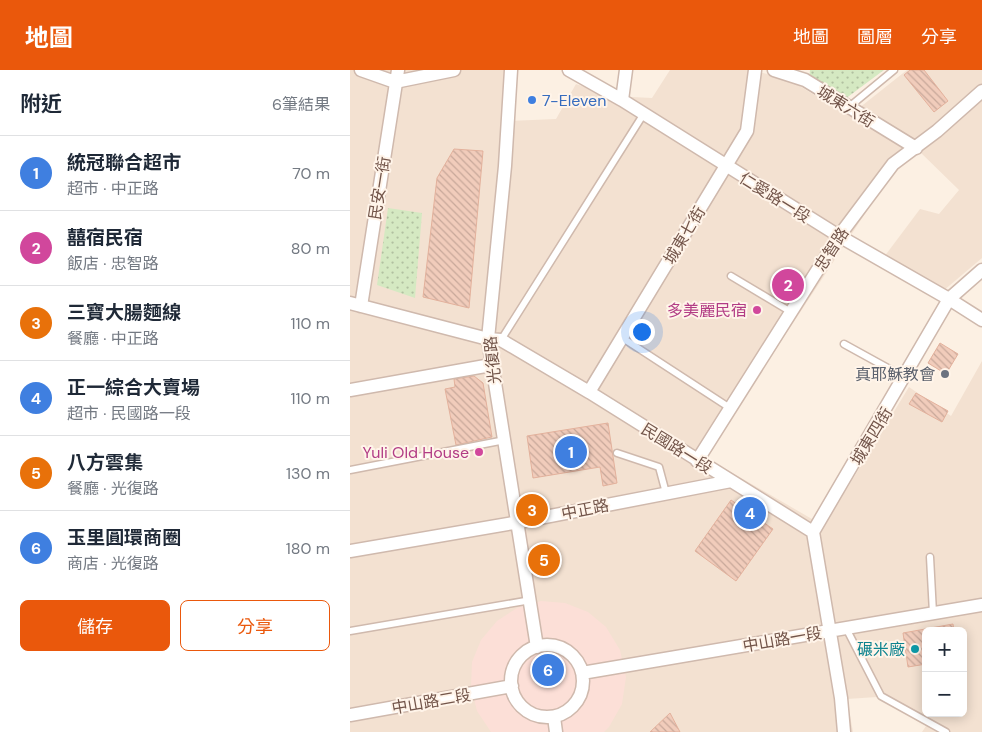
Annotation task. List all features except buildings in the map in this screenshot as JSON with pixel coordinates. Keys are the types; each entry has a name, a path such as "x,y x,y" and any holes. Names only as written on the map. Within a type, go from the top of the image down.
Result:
{"street":[{"path":"361,70 396,76 454,70"},
{"name":"光復路","path":"511,70 505,166 488,339 519,522 537,647"},
{"name":"仁愛路一段","path":"569,70 622,100 643,115 839,236 982,320"},
{"path":"622,100 626,70"},
{"name":"城東七街","path":"589,392 747,131 754,70"},
{"name":"城東六街","path":"774,70 806,75 848,108 916,148"},
{"name":"民安一街","path":"355,304 396,76"},
{"name":"忠智路","path":"697,461 839,236 893,164 916,148 982,91"},
{"name":"城東四街","path":"813,532 905,378 949,299 982,270"},
{"name":"民國路一段","path":"355,304 488,339 501,340 589,392 813,532"},
{"path":"350,390 491,365"},
{"name":"中正路","path":"350,551 519,522 731,481"},
{"path":"813,532 830,631 844,732"},
{"name":"中山路一段","path":"582,673 982,605"},
{"path":"551,645 562,648 572,655 582,673 582,688 578,699 570,708 554,717 537,715 526,710 518,701 512,686 514,667 520,657 537,647 551,645"},
{"name":"中山路二段","path":"350,715 512,686"},
{"path":"554,717 556,732"}],"lane":[{"path":"848,108 894,70"},
{"path":"501,340 643,115"},
{"path":"731,276 791,312"},
{"path":"622,337 730,408"},
{"path":"844,344 905,378"},
{"path":"350,470 505,440"},
{"path":"617,453 659,467 666,493"},
{"path":"930,557 933,613"},
{"path":"350,631 531,600"},
{"path":"846,628 881,696 946,732"}],"shaded area":[{"path":"350,70 515,70 509,121 556,119 576,84 612,96 652,98 670,70 751,70 788,79 849,116 907,70 982,70 982,258 943,291 884,257 920,209 939,214 959,190 919,151 897,165 705,457 824,526 909,387 951,416 982,361 982,732 922,732 926,726 877,697 847,699 853,732 350,732"},
{"path":"541,601 565,603 588,612 606,627 620,650 626,677 622,704 609,727 604,732 491,732 477,711 471,687 472,662 481,640 497,621 517,608"}],"green space":[{"path":"810,70 884,70 845,99 809,80"},
{"path":"388,208 422,213 415,298 377,285"}],"place":[{"name":"7-Eleven","path":"532,100"},
{"name":"囍宿民宿","path":"788,285"},
{"name":"多美麗民宿","path":"757,310"},
{"name":"真耶穌教會","path":"945,374"},
{"name":"Yuli Old House","path":"479,452"},
{"name":"統冠聯合超市","path":"571,452"},
{"name":"三寶大腸麵線","path":"532,510"},
{"name":"正一綜合大賣場","path":"750,513"},
{"name":"八方雲集","path":"544,560"},
{"name":"碾米廠","path":"915,649"},
{"name":"玉里圓環商圈","path":"548,670"}]}
